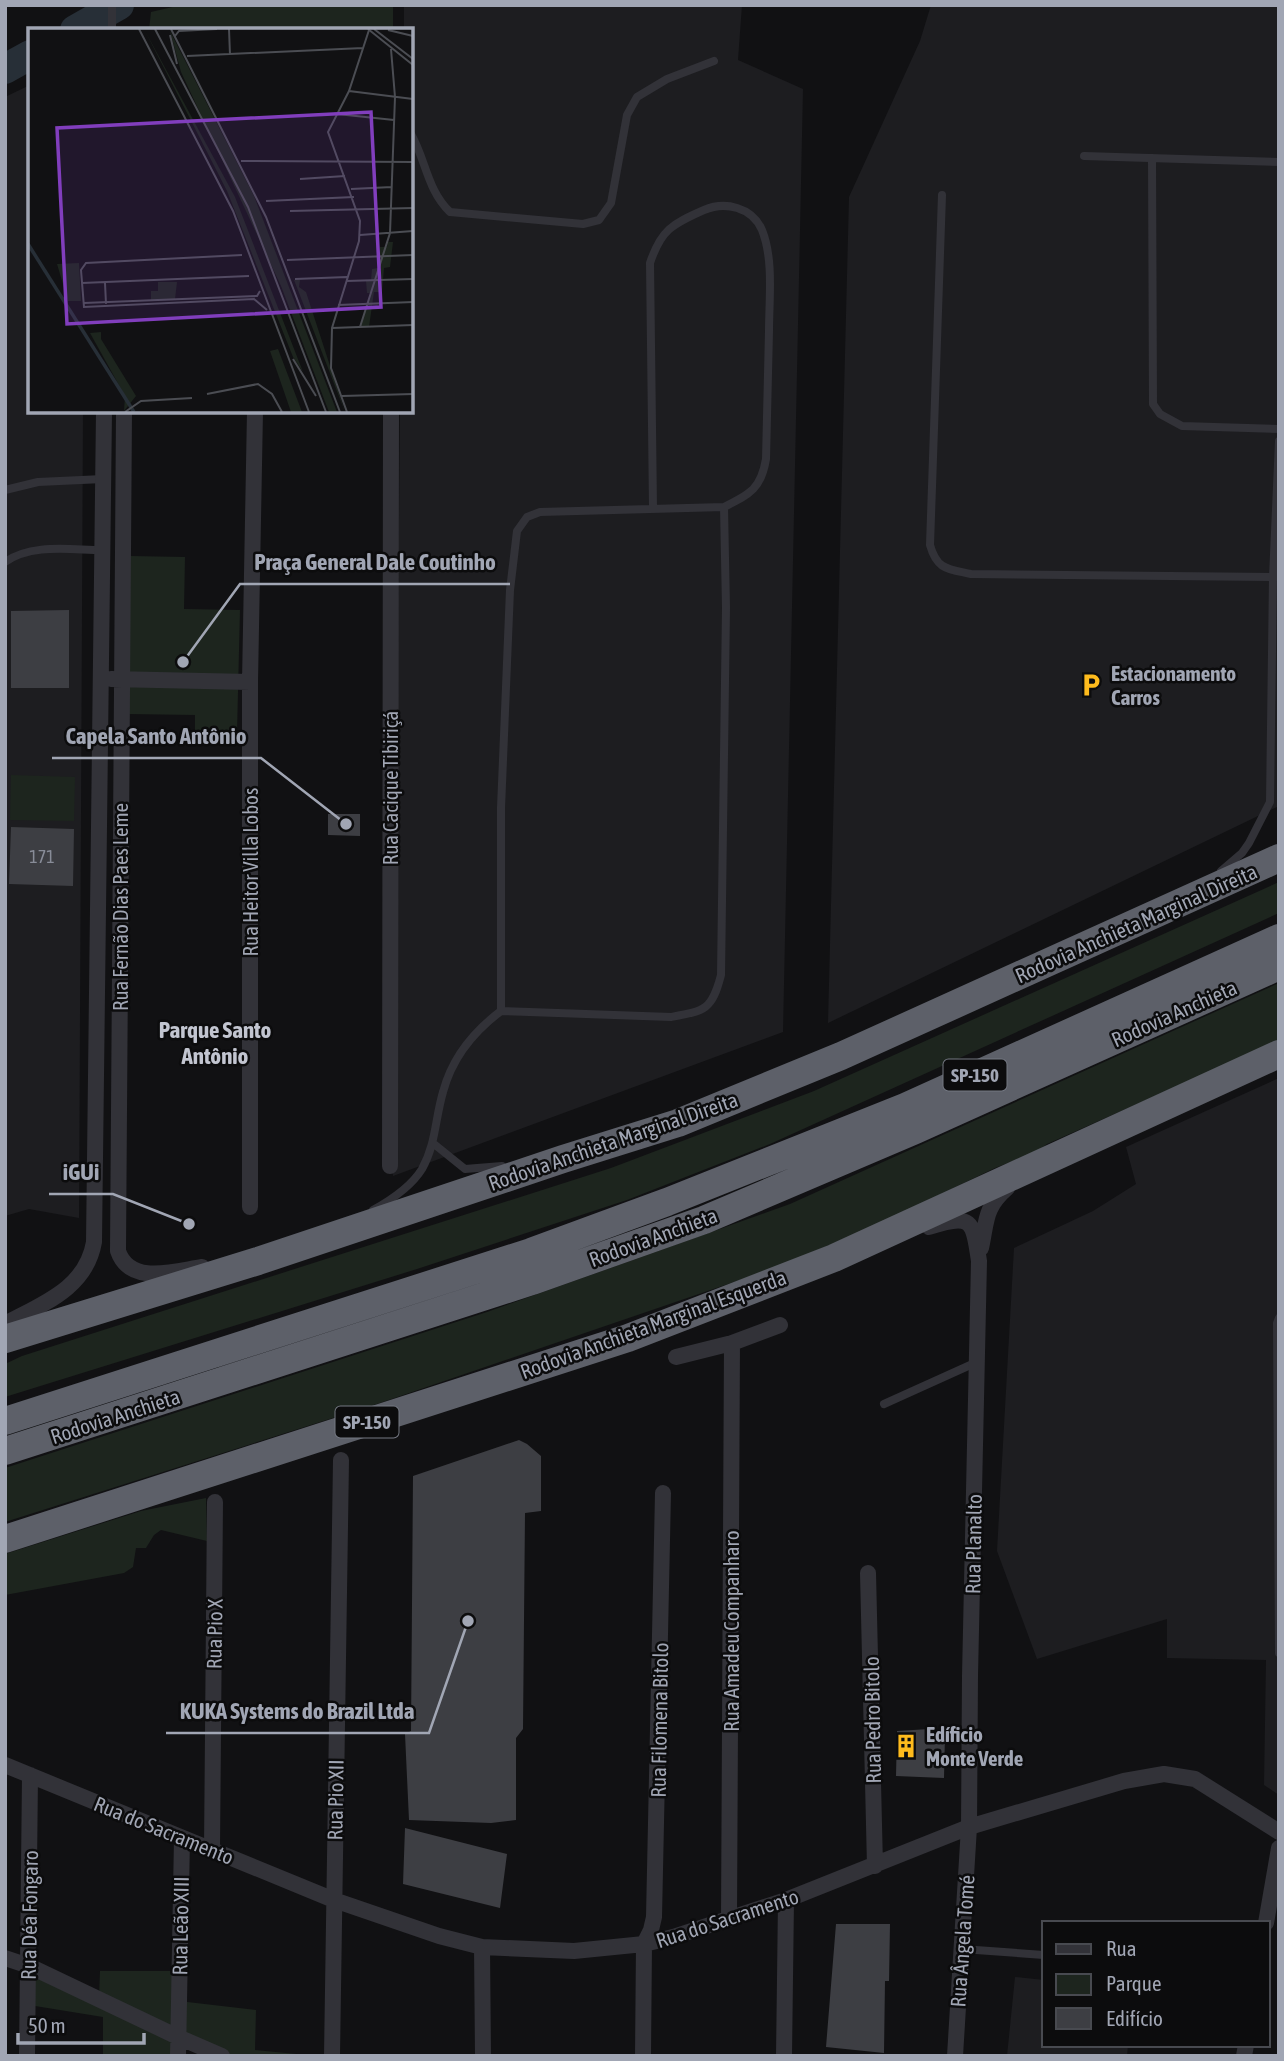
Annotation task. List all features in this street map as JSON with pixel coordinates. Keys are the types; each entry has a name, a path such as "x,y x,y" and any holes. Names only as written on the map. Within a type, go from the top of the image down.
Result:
{"highway":[{"name":"Rodovia Anchieta Marginal Direita","path":"5,1339 258,1261 562,1158 678,1123 829,1061 1279,858"},
{"name":"Rodovia Anchieta","path":"5,1422 531,1252 667,1202 905,1107 1279,938"},
{"name":"Rodovia Anchieta","path":"5,1451 532,1281 704,1220 915,1130 1279,965"},
{"name":"Rodovia Anchieta Marginal Esquerda","path":"5,1539 628,1338 834,1258 1279,1054"}],"street":[{"name":"Rua Fernão Dias Paes Leme","path":"5,1324 69,1288 86,1267 94,1242 104,413"},
{"name":"Rua Fernão Dias Paes Leme","path":"124,413 118,1251 124,1265 142,1273 258,1261"},
{"name":"Rua Heitor Villa Lobos","path":"250,1207 250,681 255,413"},
{"name":"Rua Cacique Tibiriçá","path":"390,1166 391,413"},
{"path":"103,500 123,501"},
{"path":"101,679 250,681"},
{"name":"Rua Planalto","path":"979,1261 989,1207 993,1200 1049,1159"},
{"name":"Rua Planalto","path":"834,1258 953,1219 970,1224 975,1233 979,1261 969,1827"},
{"path":"676,1357 732,1343 780,1325"},
{"name":"Rua Amadeu Companharo","path":"729,1919 732,1343"},
{"name":"Rua Pio XII","path":"332,2056 341,1460"},
{"name":"Rua Filomena Bitolo","path":"643,2056 644,1944 654,1917 663,1493"},
{"name":"Rua Pio X","path":"212,1849 215,1503"},
{"name":"Rua Pedro Bitolo","path":"868,1573 875,1866"},
{"name":"Rua do Sacramento","path":"5,1765 334,1900 439,1936 481,1947 574,1951 644,1944 786,1900 969,1827 1124,1781 1164,1774 1195,1779 1279,1832"},
{"name":"Rua Déa Fongaro","path":"27,2056 30,1775"},
{"name":"Rua Ângela Tomé","path":"955,2056 969,1827"},
{"name":"Rua Leão XIII","path":"177,2056 182,1838"},
{"path":"1266,1921 1279,1848"},
{"path":"784,2056 786,1900"},
{"path":"481,1947 483,2056"},
{"path":"5,1958 29,1966 222,2056"}],"lane":[{"path":"112,5 112,28"},
{"path":"413,137 431,187 441,204 450,212 583,224 598,220 611,203 627,115 638,97 667,79 714,61"},
{"path":"1084,156 1279,162"},
{"path":"1152,158 1153,404 1160,414 1182,426 1279,429"},
{"path":"942,195 930,545 933,558 944,568 971,574 1276,577"},
{"path":"501,1011 501,807 510,590 517,531 527,517 541,512 724,507 750,494 763,478 766,459 770,278 762,229 749,213 731,205 707,209 671,226 657,241 650,263 653,508"},
{"path":"1167,909 1242,853 1274,805 1279,441"},
{"path":"5,490 38,482 103,479"},
{"path":"370,1212 391,1200 421,1171 434,1144 443,1091 456,1061 467,1041 483,1024 501,1011 671,1017 699,1012 716,998 722,975 726,622 724,507"},
{"path":"5,562 18,554 34,550 103,550"},
{"path":"434,1144 465,1169 474,1170 562,1158"},
{"path":"317,1241 359,1218"},
{"path":"1279,1318 1276,1448 1279,1653"},
{"path":"884,1404 977,1362"},
{"path":"962,1949 1042,1955"}],"shaded area":[{"path":"404,5 742,5 738,60 803,89 783,1032 393,1176 400,413 413,413 413,28 404,28"},
{"path":"931,5 1279,5 1279,806 828,1023 849,197 920,41"},
{"path":"28,86 28,413 83,413 79,1218 29,1209 5,1216 5,97"},
{"path":"1279,1078 1279,1795 1264,1785 1266,1660 1167,1658 1167,1619 1037,1659 997,1551 1014,1248 1093,1211 1136,1184 1126,1147"},
{"path":"1015,1977 1042,1980 1042,2047 1128,2047 1127,2056 1007,2056"}],"green space":[{"path":"181,5 393,5 393,28 149,28 151,12"},
{"path":"130,556 185,557 184,609 240,610 237,733 195,732 195,715 127,714"},
{"path":"11,775 75,777 74,821 10,820"},
{"path":"1279,882 1279,913 770,1144 627,1200 417,1269 5,1397 5,1364 22,1356 611,1168 814,1091"},
{"path":"1279,983 1279,1041 1047,1144 1036,1152 995,1168 881,1223 775,1268 377,1404 5,1522 5,1468 487,1312 790,1204"},
{"path":"206,1498 207,1541 161,1530 154,1535 146,1548 136,1548 133,1567 124,1573 5,1595 5,1554 141,1511"},
{"path":"30,1968 177,2038 176,2056 103,2056 103,2017 29,2005"},
{"path":"100,1971 178,1971 177,2036 99,1997"},
{"path":"179,2001 256,2010 255,2050 317,2056 228,2056 178,2037"}],"building":[{"path":"69,610 69,688 11,688 11,611"},
{"path":"328,814 360,814 360,836 328,835"},
{"path":"11,827 74,829 73,886 9,884"},
{"path":"519,1440 541,1456 541,1511 525,1513 523,1729 516,1738 516,1820 491,1823 409,1820 405,1734 411,1731 413,1476"},
{"name":"Edíficio Monte Verde","path":"929,1729 945,1734 944,1778 896,1776 897,1731"},
{"path":"405,1828 507,1854 500,1908 403,1884"},
{"path":"836,1924 890,1924 889,1981 885,1981 884,2053 826,2047"}],"waterway":[{"path":"79,28 119,5"},
{"path":"5,69 28,56"}],"place":[{"name":"Praça General Dale Coutinho","path":"183,662"},
{"name":"Estacionamento Carros","path":"1091,685"},
{"name":"Capela Santo Antônio","path":"346,824"},
{"name":"iGUi","path":"189,1224"},
{"name":"KUKA Systems do Brazil Ltda","path":"468,1621"},
{"name":"Edíficio Monte Verde","path":"906,1746"}],"district":[{"name":"Parque Santo Antônio","path":"215,1043"}]}
